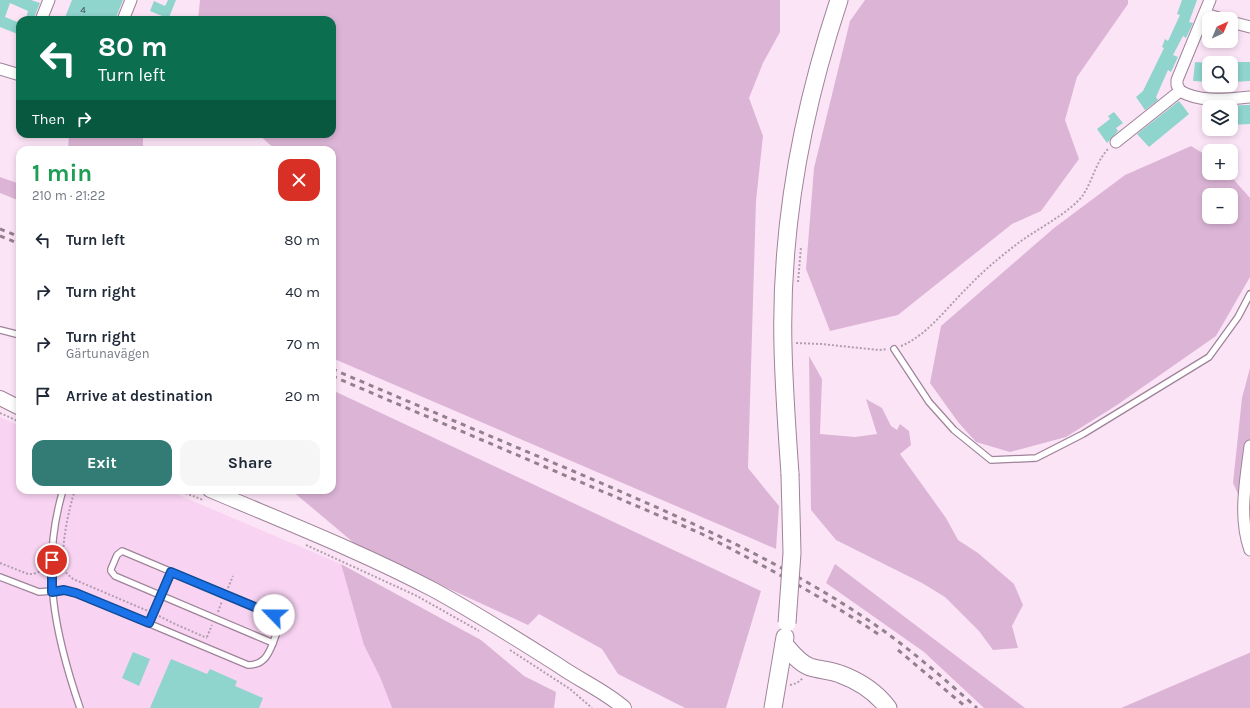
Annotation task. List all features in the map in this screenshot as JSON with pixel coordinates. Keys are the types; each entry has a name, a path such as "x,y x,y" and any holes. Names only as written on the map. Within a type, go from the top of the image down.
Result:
{"main road":[{"path":"773,708 787,623 792,553 790,474 783,347 783,296 789,219 809,104 825,43 839,0"},
{"path":"784,644 796,658 809,666 852,679 876,695 888,708"},
{"path":"778,682 789,674 809,666"}],"street":[{"path":"43,16 49,0"},
{"path":"125,16 131,0"},
{"path":"1206,12 1210,0"},
{"path":"1202,21 1177,80 1177,85 1180,91 1194,97 1216,100 1250,97"},
{"path":"1238,24 1250,27"},
{"path":"0,68 16,68"},
{"path":"0,68 16,73"},
{"path":"1116,142 1180,91"},
{"path":"0,398 16,406"},
{"path":"1250,446 1244,494 1245,535 1250,550"},
{"path":"207,495 345,547 432,589 479,615 579,680 604,693 624,708"},
{"path":"579,680 610,708"}],"lane":[{"path":"894,349 929,402 949,424 991,460 1036,458 1083,434 1209,357 1238,317 1250,294"},
{"path":"0,330 16,334"},
{"path":"62,494 54,536 51,569 52,592 58,636 80,708"},
{"path":"0,577 39,592 64,590 76,593 248,665 257,664 265,659 273,644 280,627 278,617 125,552 119,552 117,555 112,569 113,574 273,644"},
{"path":"149,623 171,572"}],"path":[{"path":"796,343 879,350 894,349 909,343 923,332 970,284 990,267 1018,244 1073,205 1082,196 1101,159 1116,142"},
{"path":"798,285 801,247"},
{"path":"796,336 796,350"},
{"path":"0,413 16,420"},
{"path":"306,544 417,596 485,634"},
{"path":"0,563 28,574 64,568"},
{"path":"504,646 570,689 592,708"}],"shaded area":[{"path":"200,0 780,0 780,32 763,63 749,98 763,136 756,201 748,468 779,506 776,549 336,360 336,146 272,146 262,138 336,138 336,16 198,16"},
{"path":"865,0 1128,0 1128,4 1077,77 1065,120 1079,159 1041,211 1012,224 898,315 830,331 806,269 814,168 850,21"},
{"path":"69,138 143,138 143,146 68,146"},
{"path":"1191,146 1202,153 1202,180 1234,180 1250,198 1250,277 1216,336 1117,405 1066,437 1010,452 976,442 958,422 930,383 941,326 1054,228 1125,175"},
{"path":"0,177 16,183 16,199 0,193"},
{"path":"809,356 822,379 820,434 855,437 877,434 866,399 882,408 891,426 897,430 900,424 909,431 911,445 900,454 946,518 958,540 978,553 1014,584 1023,605 1012,626 1018,648 993,650 979,631 945,597 922,583 836,540 811,510"},
{"path":"1250,368 1250,520 1233,483 1242,398"},
{"path":"336,392 761,591 726,708 685,708 618,674 602,649 539,614 528,625 360,548 296,494 336,494"},
{"path":"0,417 16,424 16,494 176,494 341,564 365,645 392,708 0,708"},
{"path":"341,564 481,640 524,676 556,692 554,708 392,708 380,677 364,645"},
{"path":"835,564 1025,708 984,708 924,652 826,583"},
{"path":"1249,653 1250,708 1121,708"}],"building":[{"path":"0,0 31,0 40,3 35,16 27,16 28,11 10,3 5,17 16,21 16,33 0,27"},
{"path":"72,0 123,0 117,16 66,16"},
{"path":"168,0 176,0 170,16 162,16 150,11 154,1 165,6"},
{"path":"1182,0 1197,0 1189,22 1193,23 1186,38 1183,36 1173,55 1178,57 1171,72 1168,70 1156,97 1158,100 1145,110 1136,97 1143,91 1164,48 1162,47 1165,39 1168,41 1180,15 1177,14"},
{"path":"1195,62 1202,62 1202,82 1193,81"},
{"path":"1238,62 1250,62 1250,81 1238,82"},
{"path":"1179,101 1189,114 1149,147 1137,134"},
{"path":"1238,105 1250,105 1250,124 1238,125"},
{"path":"1114,112 1123,123 1116,128 1118,131 1107,143 1097,129 1110,119 1108,116"},
{"path":"133,652 150,659 139,686 122,678"},
{"path":"171,659 207,674 210,669 237,681 235,686 263,698 259,708 150,708"}],"railway":[{"path":"0,229 16,235"},
{"path":"0,236 16,242"},
{"path":"336,371 683,519 755,554 825,593 875,624 920,659 977,708"},
{"path":"336,378 700,533 790,581 878,634"},
{"path":"898,650 967,708"}],"route":[{"path":"52,560 52,592 64,590 76,593 149,623 171,572 274,615"}]}
